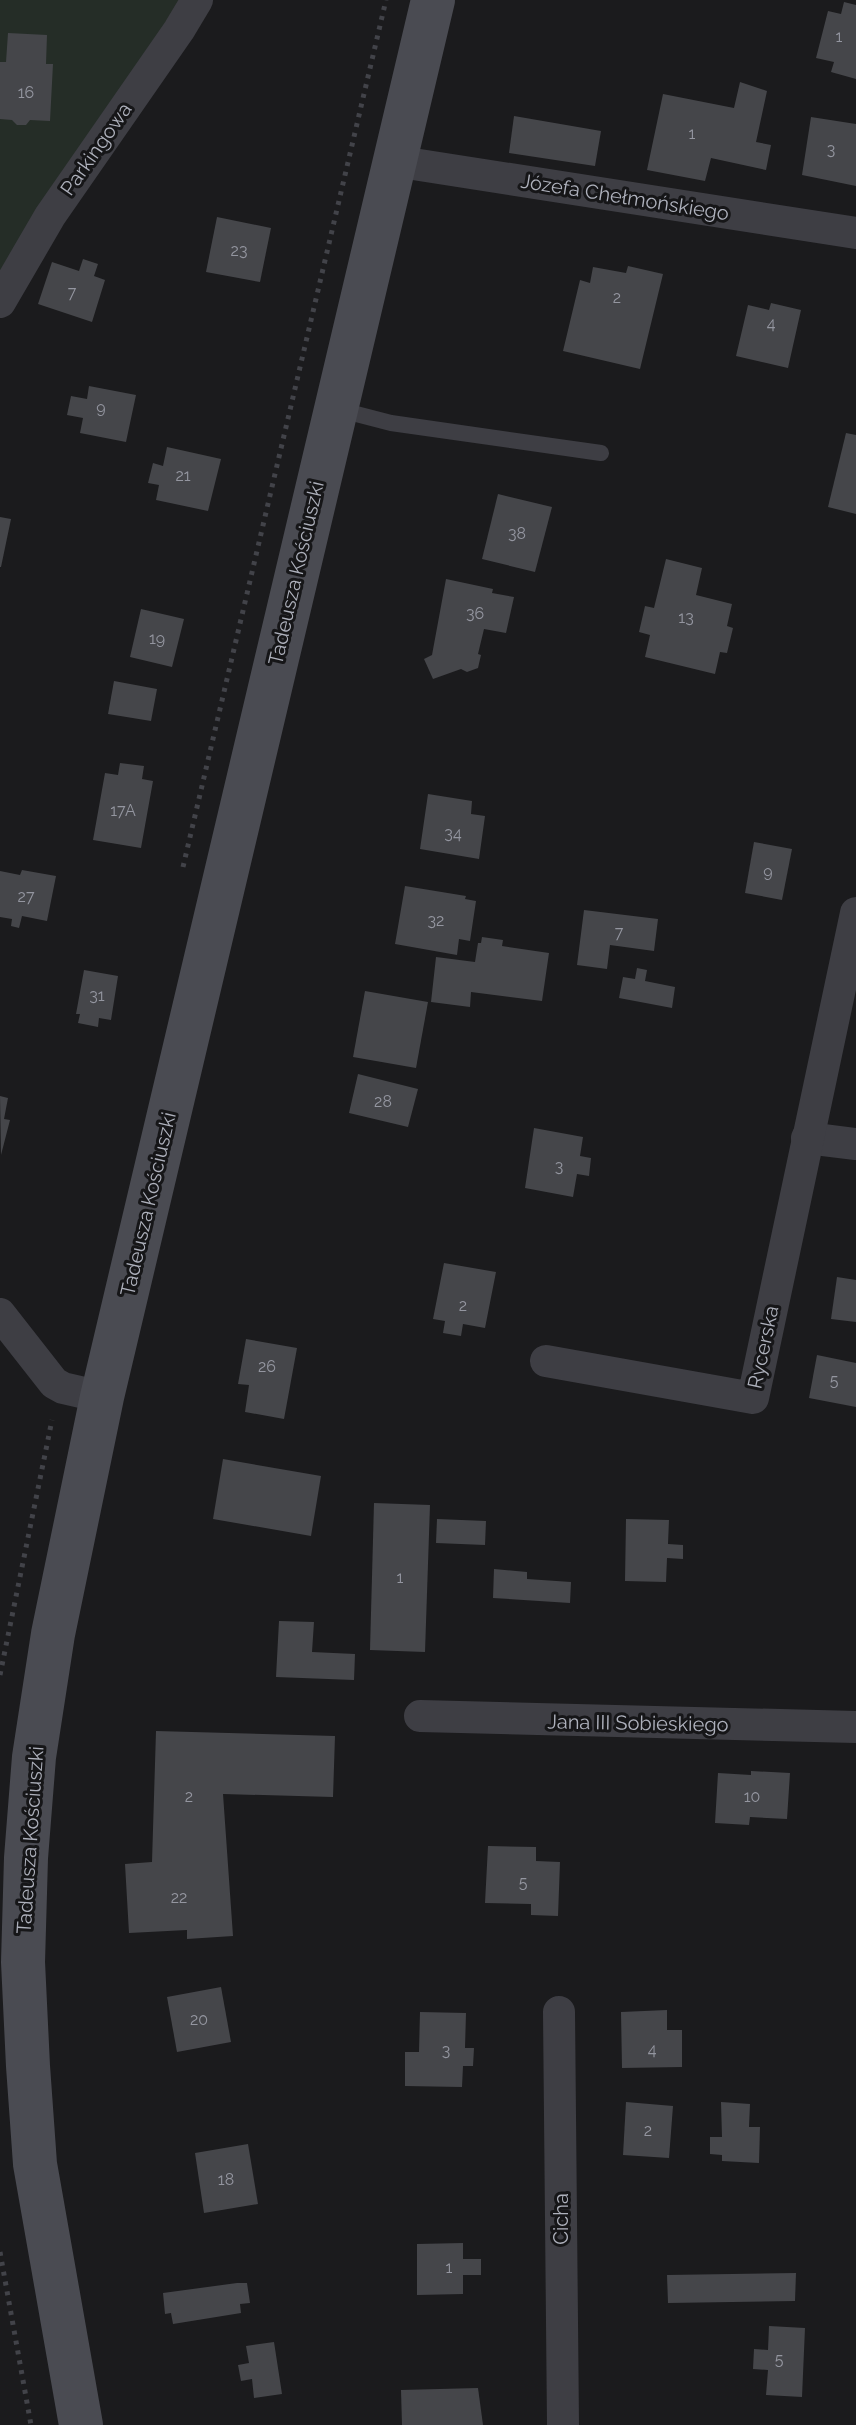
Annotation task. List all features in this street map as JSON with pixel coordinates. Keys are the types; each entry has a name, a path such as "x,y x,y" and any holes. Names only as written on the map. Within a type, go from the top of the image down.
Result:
{"main road":[{"name":"Tadeusza Kościuszki","path":"81,2425 35,2164 23,1962 26,1858 34,1757 53,1634 102,1397 433,0"}],"street":[{"name":"Parkingowa","path":"0,302 50,216 197,0"},
{"name":"Józefa Chełmońskiego","path":"394,161 856,233"},
{"path":"856,913 807,1138 856,1144"},
{"name":"Rycerska","path":"546,1361 753,1398 807,1138"},
{"path":"0,1314 54,1383 102,1397"},
{"name":"Jana III Sobieskiego","path":"420,1716 856,1727"},
{"name":"Cicha","path":"559,2012 563,2425"}],"lane":[{"path":"335,409 391,423 601,453"}],"path":[{"path":"0,2252 31,2425"}],"shaded area":[{"path":"0,0 179,0 165,46 0,279"}],"building":[{"path":"844,2 856,5 856,79 831,72 834,62 816,58 828,11 841,14"},
{"path":"8,33 47,35 46,64 53,64 50,121 30,120 26,125 17,125 12,120 0,119 0,62 6,62"},
{"path":"740,82 767,91 756,142 771,145 766,170 711,158 705,181 647,170 663,94 734,108"},
{"path":"514,116 601,131 595,166 509,153"},
{"path":"811,117 856,124 856,186 802,175"},
{"path":"217,217 271,228 260,282 206,272"},
{"path":"83,259 98,264 94,276 105,280 92,322 38,304 52,262 79,271"},
{"path":"628,266 663,274 640,369 563,351 580,280 590,283 593,267 626,273"},
{"path":"771,303 801,310 788,368 736,356 748,305 769,310"},
{"path":"89,386 136,395 126,442 80,433 83,418 67,415 71,396 87,399"},
{"path":"846,433 856,435 856,514 828,507"},
{"path":"167,447 221,459 208,511 156,500 159,485 148,483 153,463 163,466"},
{"path":"498,494 552,507 535,572 482,559"},
{"path":"0,517 11,519 1,567 0,567"},
{"path":"666,559 702,568 696,595 732,604 727,626 733,628 727,653 720,652 715,674 645,657 650,635 639,632 645,606 654,608"},
{"path":"446,579 514,597 506,633 484,629 478,668 467,672 461,669 433,679 424,659 432,655"},
{"path":"141,609 184,619 172,667 130,657"},
{"path":"114,681 157,689 151,721 108,714"},
{"path":"120,763 144,766 142,779 153,781 141,848 93,840 105,773 118,775"},
{"path":"428,794 472,801 471,814 485,816 479,859 420,849"},
{"path":"754,842 792,849 782,900 745,893"},
{"path":"22,870 56,876 47,921 22,916 19,928 11,926 12,919 0,917 0,871 20,875"},
{"path":"405,886 466,896 465,899 476,901 470,941 459,939 457,955 395,944"},
{"path":"584,910 658,919 654,951 610,945 607,969 577,965"},
{"path":"482,937 503,940 502,946 549,953 542,1001 471,992 470,1007 431,1002 436,957 475,962"},
{"path":"637,968 647,970 645,981 675,987 672,1008 619,998 623,977 635,979"},
{"path":"84,970 118,976 111,1020 99,1018 98,1027 78,1023 80,1014 76,1014"},
{"path":"365,991 428,1002 416,1068 353,1057"},
{"path":"358,1074 418,1089 408,1127 349,1113"},
{"path":"0,1096 8,1098 4,1119 10,1120 1,1155"},
{"path":"534,1128 583,1137 580,1156 591,1158 589,1176 577,1174 573,1197 525,1188"},
{"path":"444,1263 496,1272 485,1328 463,1324 461,1336 443,1333 445,1321 433,1319"},
{"path":"837,1277 856,1280 856,1322 831,1319"},
{"path":"246,1339 297,1348 284,1419 245,1412 249,1385 238,1384"},
{"path":"817,1355 856,1363 856,1407 809,1398"},
{"path":"223,1459 321,1476 311,1536 213,1519"},
{"path":"374,1503 430,1505 425,1652 370,1650"},
{"path":"437,1519 486,1521 485,1545 436,1543"},
{"path":"626,1519 669,1520 668,1544 683,1545 683,1559 667,1558 666,1582 625,1581"},
{"path":"494,1569 527,1572 527,1579 571,1582 570,1603 493,1598"},
{"path":"279,1621 314,1622 312,1652 355,1654 354,1680 276,1677"},
{"path":"156,1731 335,1736 333,1797 223,1794 233,1936 187,1939 187,1930 129,1933 125,1864 152,1862"},
{"path":"751,1771 790,1773 787,1819 750,1817 749,1825 715,1823 718,1773 751,1775"},
{"path":"488,1846 536,1847 536,1861 560,1862 558,1916 531,1915 531,1904 485,1903"},
{"path":"221,1987 231,2042 177,2052 167,1997"},
{"path":"667,2010 667,2030 682,2030 682,2067 622,2068 621,2012"},
{"path":"420,2012 466,2013 465,2048 474,2048 473,2066 463,2066 462,2087 405,2086 405,2052 419,2052"},
{"path":"626,2102 673,2106 669,2158 623,2155"},
{"path":"721,2102 750,2104 749,2127 760,2127 759,2163 722,2161 722,2155 710,2154 710,2137 722,2137"},
{"path":"248,2144 258,2204 204,2213 195,2153"},
{"path":"463,2243 463,2259 481,2259 481,2275 463,2275 463,2294 417,2295 417,2244"},
{"path":"796,2273 795,2301 668,2303 667,2275"},
{"path":"247,2283 250,2303 240,2304 241,2313 173,2324 171,2313 165,2314 163,2293"},
{"path":"769,2326 805,2328 802,2397 766,2395 768,2370 753,2369 754,2349 768,2350"},
{"path":"274,2342 282,2394 254,2398 252,2379 241,2381 238,2365 249,2363 246,2346"},
{"path":"478,2388 483,2425 402,2425 401,2390"}]}
